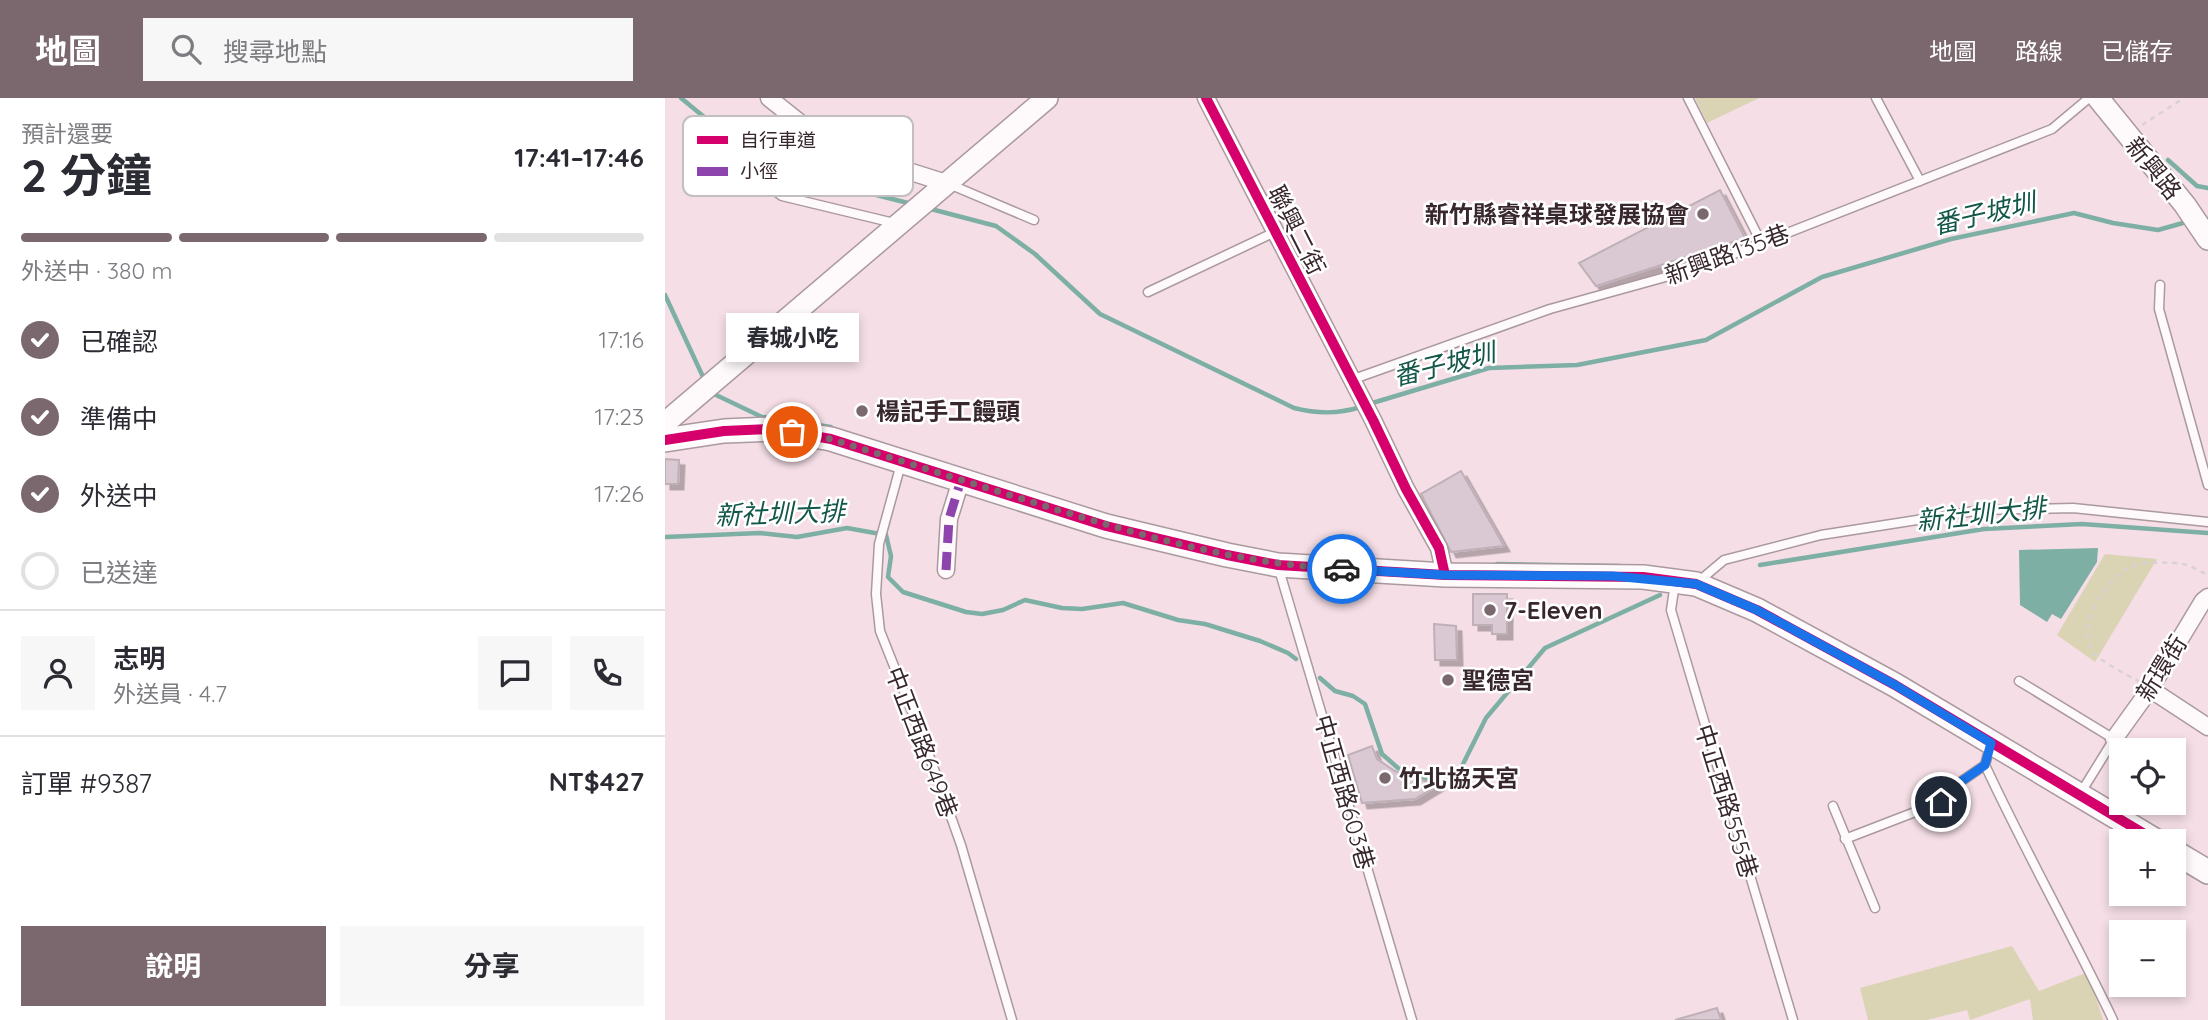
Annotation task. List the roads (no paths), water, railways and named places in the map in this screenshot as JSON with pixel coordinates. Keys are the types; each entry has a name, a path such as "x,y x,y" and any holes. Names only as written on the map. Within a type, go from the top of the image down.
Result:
{"main road":[{"path":"665,440 724,431 773,429 831,439 1107,526 1278,565 1445,575 1613,576 1686,582 1757,610 1895,685 2136,829"},
{"path":"2186,859 2208,872"}],"street":[{"path":"769,98 792,116"},
{"path":"665,423 1047,98"},
{"name":"聯興二街","path":"1206,98 1406,489 1439,548 1445,575"},
{"name":"新興路","path":"2098,98 2185,205 2208,239"},
{"path":"913,173 946,183"},
{"path":"946,570 949,519 961,480"},
{"name":"新環街","path":"2115,738 2150,689 2208,597"},
{"path":"2150,689 2208,727"}],"lane":[{"path":"1688,98 1761,242"},
{"path":"1876,98 1920,181"},
{"name":"新興路135巷","path":"1351,380 1550,309 1698,268 2052,128 2089,98"},
{"path":"946,183 1034,220"},
{"path":"782,196 901,224"},
{"path":"1148,292 1275,232"},
{"path":"2160,285 2159,309 2208,485"},
{"name":"中正西路649巷","path":"902,461 879,544 876,594 880,631 961,845 1013,1020"},
{"path":"1686,582 1724,560 1821,535 1981,510 2073,508 2208,522"},
{"name":"中正西路603巷","path":"1278,565 1412,1020"},
{"name":"中正西路555巷","path":"1686,582 1671,610 1793,1020"},
{"path":"2019,681 2112,738"},
{"path":"1846,839 1941,802 1953,787 1985,765 1991,743"},
{"path":"2080,795 2109,747"},
{"path":"1985,765 2038,876 2074,939 2113,1020"},
{"path":"1833,806 1875,908"}],"waterway":[{"name":"番子坡圳","path":"681,98 703,116"},
{"path":"2168,160 2197,186 2208,188"},
{"name":"番子坡圳","path":"880,196 912,204"},
{"name":"番子坡圳","path":"927,208 996,226 1035,254 1100,314 1294,408 1328,412 1361,407"},
{"name":"番子坡圳","path":"1369,404 1489,368 1577,365 1706,340 1822,277 1951,239 2074,213 2158,230 2190,221"},
{"path":"665,295 704,379"},
{"path":"714,394 762,417 771,418"},
{"path":"804,423 831,427"},
{"name":"新社圳大排","path":"1760,565 1984,529 2082,524 2208,533"},
{"name":"新社圳大排","path":"665,537 760,533 797,537 847,528 886,535 891,556 888,577 903,592 966,612 982,614 1003,610 1025,600 1062,608 1082,609 1123,603 1260,641 1296,659"},
{"path":"1497,564 1619,566"},
{"name":"新社圳大排","path":"1320,678 1335,691 1353,696 1365,704 1382,754 1398,768 1429,780 1460,770 1486,718 1545,648 1660,595"}],"place":[{"name":"新竹縣睿祥桌球發展協會","path":"1703,214"},
{"name":"楊記手工饅頭","path":"862,411"},
{"name":"春城小吃","path":"792,432"},
{"name":"7-Eleven","path":"1490,610"},
{"name":"聖德宮","path":"1448,680"},
{"name":"竹北協天宮","path":"1385,778"}]}
